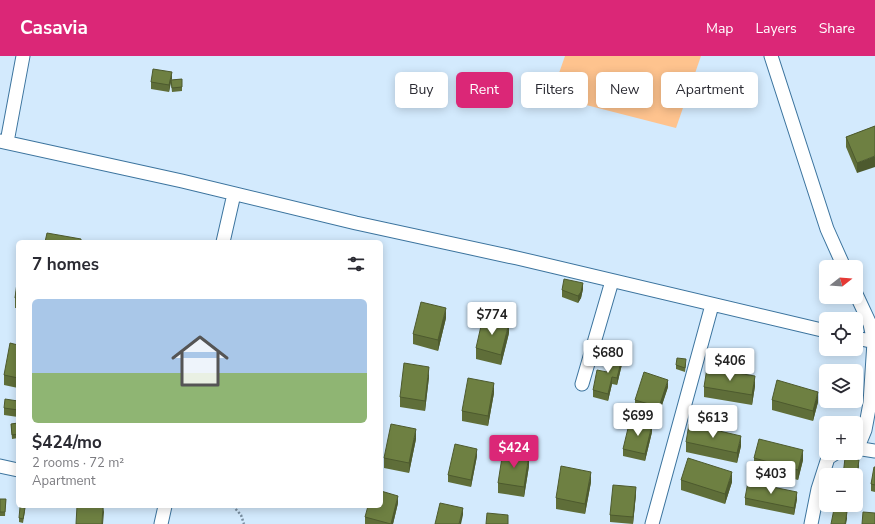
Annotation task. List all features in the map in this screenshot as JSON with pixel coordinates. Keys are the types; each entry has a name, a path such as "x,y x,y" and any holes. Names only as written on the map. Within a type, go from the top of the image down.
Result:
{"street":[{"path":"22,56 3,141 356,223 517,258 819,329"},
{"path":"771,56 827,229 841,260"},
{"path":"223,240 234,194"},
{"path":"582,384 612,281"},
{"path":"861,304 870,324 874,342 870,403 866,430 863,436"},
{"path":"652,524 712,305"},
{"path":"863,340 874,342"},
{"path":"863,449 875,452"},
{"path":"811,524 818,489 827,460"},
{"path":"0,466 16,470"},
{"path":"161,524 165,508"}],"path":[{"path":"236,508 241,515 244,524"}],"shaded area":[{"path":"565,56 701,56 695,72 661,72 661,108 683,108 676,128 598,108 653,108 653,72 596,72 596,108 588,105 588,72 559,72"}],"building":[{"path":"153,69 172,72 169,85 151,82"},
{"path":"182,79 182,87 172,88 171,80"},
{"path":"875,126 875,156 857,163 846,137"},
{"path":"47,233 81,239 81,240 45,240"},
{"path":"564,279 583,283 581,292 578,296 562,290"},
{"path":"421,302 446,308 438,340 413,334"},
{"path":"483,317 509,323 501,355 476,348"},
{"path":"10,343 16,344 16,378 4,375"},
{"path":"611,351 623,354 617,378 612,377 608,394 593,390 597,370 607,372"},
{"path":"677,358 686,359 685,368 676,365"},
{"path":"404,363 429,367 425,401 400,397"},
{"path":"707,368 755,376 752,395 704,387"},
{"path":"644,372 668,380 659,407 635,400"},
{"path":"468,378 494,383 488,416 462,411"},
{"path":"777,380 818,392 813,411 772,400"},
{"path":"5,399 16,401 16,410 4,408"},
{"path":"630,420 652,425 645,454 623,449"},
{"path":"16,423 16,434 12,435 11,424"},
{"path":"391,424 416,429 409,463 384,458"},
{"path":"689,424 741,436 737,453 686,442"},
{"path":"759,439 803,450 798,470 754,458"},
{"path":"455,444 477,449 471,480 448,475"},
{"path":"503,451 529,455 524,487 498,483"},
{"path":"688,458 732,472 725,494 681,480"},
{"path":"845,460 859,460 858,468 844,468"},
{"path":"561,466 591,472 585,504 556,498"},
{"path":"875,467 875,485 871,484"},
{"path":"748,482 797,492 794,508 745,498"},
{"path":"613,485 636,487 633,517 610,515"},
{"path":"383,492 398,496 391,524 365,517 367,508 383,508"},
{"path":"0,499 6,499 5,512 0,512"},
{"path":"440,503 463,508 459,524 435,524"},
{"path":"20,508 25,508 23,519 19,518"},
{"path":"77,508 103,508 102,524 76,524"},
{"path":"833,512 847,512 845,524 831,524"},
{"path":"863,512 875,513 875,524 862,524"},
{"path":"487,513 508,515 508,524 486,524"}]}
